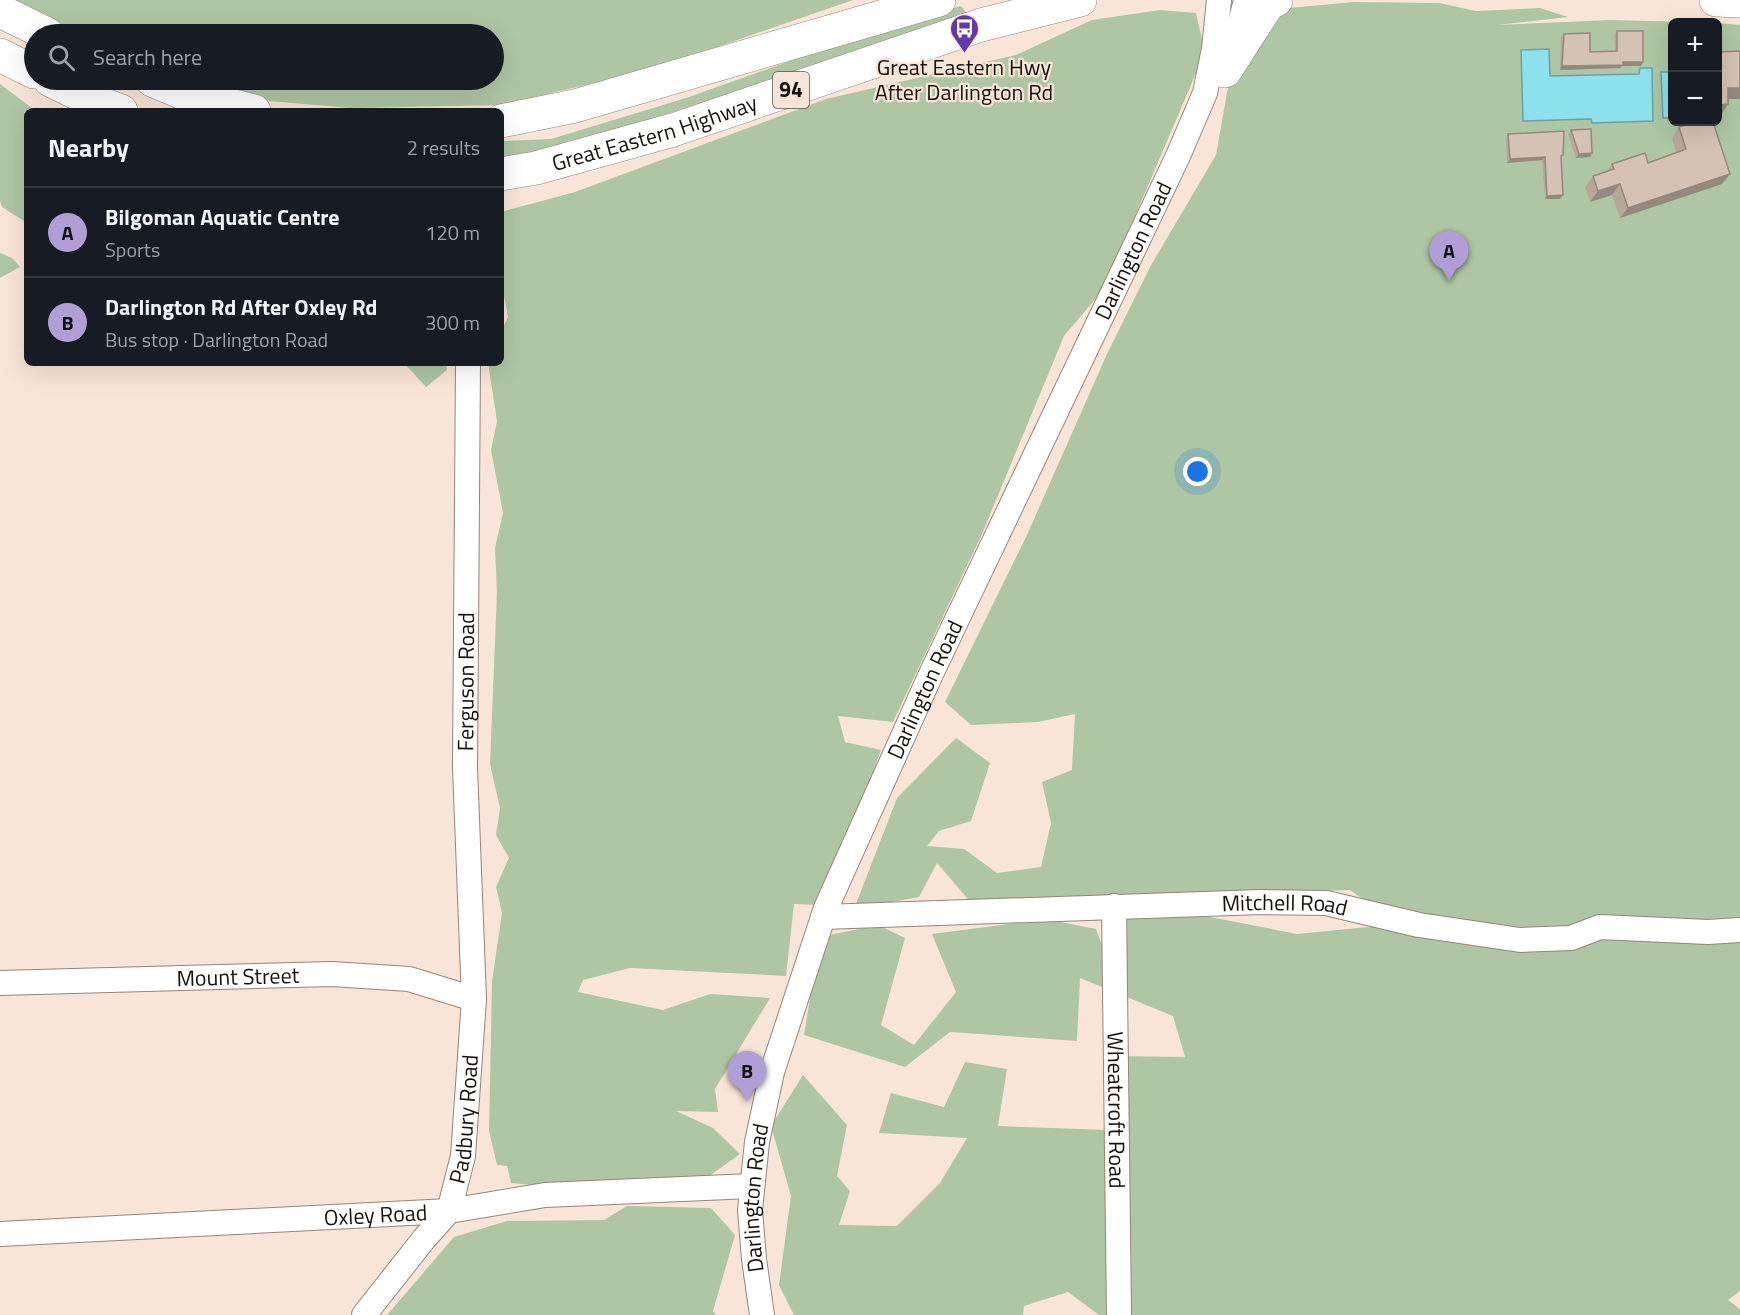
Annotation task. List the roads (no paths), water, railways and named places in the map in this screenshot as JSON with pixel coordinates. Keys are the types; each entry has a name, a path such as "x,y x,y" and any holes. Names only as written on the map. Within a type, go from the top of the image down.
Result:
{"highway":[{"name":"Great Eastern Highway","path":"504,120 575,106 939,0"},
{"name":"Great Eastern Highway","path":"504,173 536,168 674,130 981,25 1080,0"},
{"path":"1215,82 1268,4 1275,0"},
{"path":"1716,0 1740,1"},
{"path":"0,11 27,24"},
{"path":"0,56 24,67"},
{"path":"70,90 113,108"},
{"path":"176,90 242,108"}],"street":[{"name":"Darlington Road","path":"1215,82 1214,49 1219,0"},
{"name":"Darlington Road","path":"762,1315 750,1210 757,1142 772,1072 823,917 931,674 1239,32 1246,0"},
{"name":"Ferguson Road","path":"468,366 465,768 474,999"},
{"name":"Mitchell Road","path":"823,917 1261,902 1326,903 1419,925 1520,940 1570,938 1600,927 1708,932 1740,930"},
{"name":"Wheatcroft Road","path":"1114,906 1119,1315"},
{"name":"Mount Street","path":"0,983 332,974 408,979 474,999"},
{"name":"Padbury Road","path":"364,1315 449,1211 463,1156 474,999"},
{"name":"Oxley Road","path":"0,1234 449,1211 545,1196 751,1186"}],"water":[{"path":"1549,49 1550,76 1639,74 1640,68 1652,68 1653,121 1592,123 1591,119 1523,121 1521,50"},
{"path":"1661,72 1668,72 1668,118 1663,118"}],"place":[{"name":"Great Eastern Hwy After Darlington Rd","path":"964,54"},
{"name":"Bilgoman Aquatic Centre","path":"1449,281"},
{"name":"Darlington Rd After Oxley Rd","path":"747,1101"}]}
